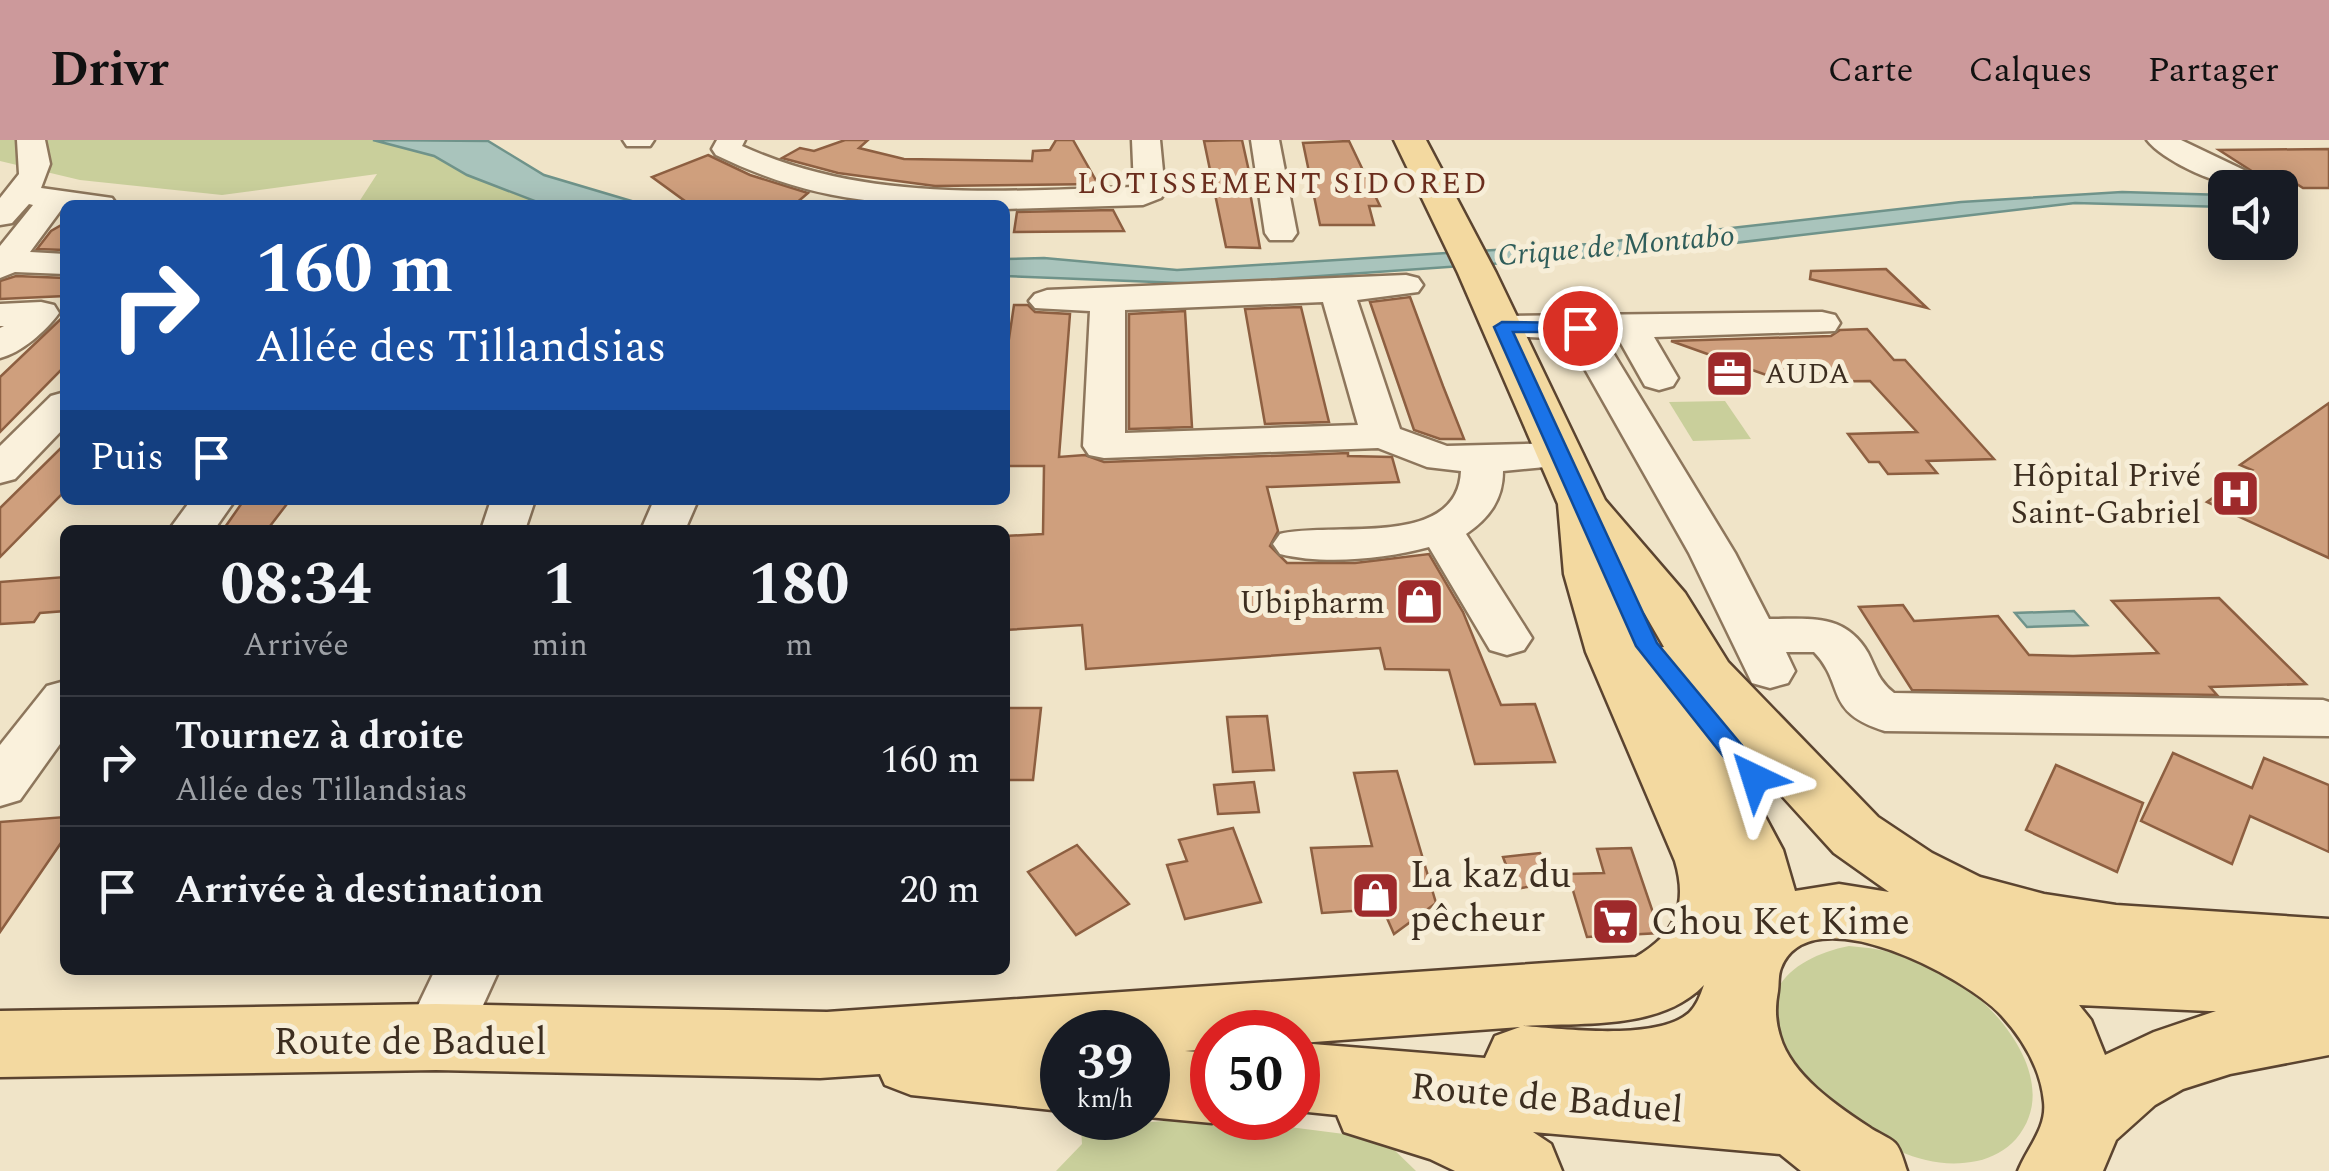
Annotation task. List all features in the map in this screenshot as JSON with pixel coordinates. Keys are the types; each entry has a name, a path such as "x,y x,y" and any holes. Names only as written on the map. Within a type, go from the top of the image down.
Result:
{"main road":[{"path":"1410,140 1502,327 1647,646 1750,850 1764,896 1748,965 1741,1030 1760,1075 1825,1149"},
{"path":"1432,140 1443,166 1464,248"},
{"path":"1572,480 1666,605 1708,676 1856,835 1908,872 1964,900 2062,925 2116,934 2329,948"},
{"path":"820,1044 1644,988 1676,968 1700,934 1715,901 1706,861 1624,677 1580,536 1572,480"},
{"path":"1647,646 1731,751 1810,838 1861,886 1912,922 1980,956 2010,978 2057,1032 2081,1091 2076,1151"},
{"path":"1748,965 1780,924 1808,914 1840,910 1912,922"},
{"path":"1980,956 2056,974 2329,982"},
{"name":"Route de Baduel","path":"1320,1051 1653,1062 1702,1045 1728,1020 1748,965"},
{"path":"2076,1151 2136,1076 2245,1038 2329,1023"},
{"name":"Route de Baduel","path":"0,1044 436,1037 1040,1046"},
{"path":"820,1044 944,1068 1040,1075"},
{"name":"Route de Baduel","path":"820,1044 1040,1059"},
{"name":"Route de Baduel","path":"1320,1079 1472,1089 1825,1149"},
{"path":"1320,1099 1432,1120 1496,1151 1523,1171"}],"street":[{"path":"31,140 37,158 35,196"},
{"path":"730,140 726,149 749,162 822,186 916,197 1036,198 1143,196 1150,192 1146,140"},
{"path":"1265,140 1281,234"},
{"path":"2161,140 2217,170"},
{"path":"3,264 48,207 35,196"},
{"path":"0,218 35,196 64,200"},
{"path":"3,264 60,264"},
{"path":"1046,301 1338,292 1406,285"},
{"path":"1338,292 1382,436"},
{"path":"1108,300 1104,446 1382,436 1442,458 1482,460 1572,480"},
{"path":"0,315 53,312"},
{"path":"0,347 53,312"},
{"path":"1502,327 1822,323"},
{"path":"1628,326 1660,378"},
{"path":"1580,328 1712,553 1761,653 1826,636 1845,658 1861,698 1884,712 2322,719"},
{"path":"0,470 60,409"},
{"path":"1296,544 1398,541 1442,532 1474,506 1485,473 1482,460"},
{"path":"1442,532 1507,638"},
{"path":"0,785 60,707"},
{"path":"436,1037 466,975"}],"green space":[{"path":"0,140 373,140 434,156 467,175 532,200 360,200 377,174 222,195 80,180 0,161"},
{"path":"1725,401 1751,439 1693,441 1669,402"},
{"path":"1849,946 1905,956 1932,966 1975,994 2008,1030 2030,1073 2033,1096 2029,1118 2008,1147 1977,1161 1926,1160 1879,1141 1829,1113 1817,1101 1780,1045 1772,1006 1777,991 1798,966"},
{"path":"1190,1119 1190,1140 1320,1140 1320,1131 1383,1139 1416,1171 1056,1171 1082,1140 1170,1140 1170,1121"}],"water":[{"path":"373,140 488,141 544,175 628,200 532,200 467,175 434,156"},
{"name":"Crique de Montabo","path":"2122,192 2208,195 2208,207 2075,203 1649,253 1206,284 1010,276 1010,259 1044,258 1177,270 1589,244 1961,202"},
{"path":"2074,611 2087,625 2027,627 2015,613"}],"building":[{"path":"845,140 868,140 859,148 904,159 1032,161 1033,151 1050,150 1056,140 1073,140 1098,184 935,186 838,173 782,158 800,148 814,151"},
{"path":"1242,140 1260,248 1226,247 1204,141"},
{"path":"1349,141 1380,206 1369,206 1374,225 1320,225 1303,143"},
{"path":"2329,149 2329,188 2303,188 2298,185 2298,170 2250,170 2219,150"},
{"path":"708,155 750,175 808,193 800,200 684,200 652,177"},
{"path":"1113,210 1124,231 1014,232 1017,212"},
{"path":"60,226 60,250 37,249"},
{"path":"1886,269 1927,308 1810,279 1811,271"},
{"path":"16,276 60,278 60,296 0,299 0,281"},
{"path":"1410,297 1464,439 1440,439 1414,430 1370,302"},
{"path":"1014,305 1028,305 1035,312 1070,314 1059,457 1085,455 1104,462 1348,453 1392,457 1399,482 1267,487 1278,531 1270,546 1287,563 1355,563 1429,554 1463,612 1501,705 1535,704 1555,762 1475,764 1449,670 1385,669 1380,648 1086,669 1082,625 1010,630 1010,536 1043,534 1044,466 1010,466 1010,332"},
{"path":"1301,307 1329,422 1265,424 1245,309"},
{"path":"1185,311 1192,427 1129,429 1129,314"},
{"path":"60,320 60,371 0,432 0,377"},
{"path":"1867,329 1894,360 1905,360 1994,459 1927,461 1937,473 1888,474 1879,462 1869,462 1848,434 1917,432 1870,381 1786,382 1671,341 1831,336 1840,330"},
{"path":"2329,403 2329,558 2207,502 2252,470 2240,465"},
{"path":"60,449 60,496 0,557 0,508"},
{"path":"240,505 286,505 271,525 226,525"},
{"path":"60,577 60,611 40,613 34,622 0,624 0,582"},
{"path":"2219,598 2306,684 2210,687 2217,695 1912,690 1859,607 1903,605 1914,621 1998,616 2029,655 2073,656 2158,653 2112,601"},
{"path":"1010,708 1041,708 1033,780 1010,780"},
{"path":"1267,716 1274,770 1233,772 1227,717"},
{"path":"2173,753 2252,788 2264,758 2329,785 2329,852 2250,816 2232,864 2141,821"},
{"path":"2056,765 2143,803 2117,872 2026,830"},
{"path":"1397,771 1436,903 1394,934 1383,909 1322,913 1311,848 1372,846 1354,773"},
{"path":"1254,782 1259,812 1218,814 1214,785"},
{"path":"60,817 60,844 0,932 0,822"},
{"path":"1233,828 1261,902 1185,919 1167,865 1187,861 1179,840"},
{"path":"1077,845 1129,904 1076,935 1028,872"},
{"path":"1631,848 1660,933 1587,937 1568,874 1604,873 1597,849"},
{"path":"1540,853 1553,883 1515,889 1503,857"}],"place":[{"name":"AUDA","path":"1730,373"},
{"name":"Hôpital Privé Saint-Gabriel","path":"2236,493"},
{"name":"Ubipharm","path":"1420,602"},
{"name":"La kaz du pêcheur","path":"1375,896"},
{"name":"Chou Ket Kime","path":"1616,921"}],"district":[{"name":"LOTISSEMENT SIDORED","path":"1283,183"}],"route":[{"path":"1580,328 1502,327 1647,646 1755,778"}]}
